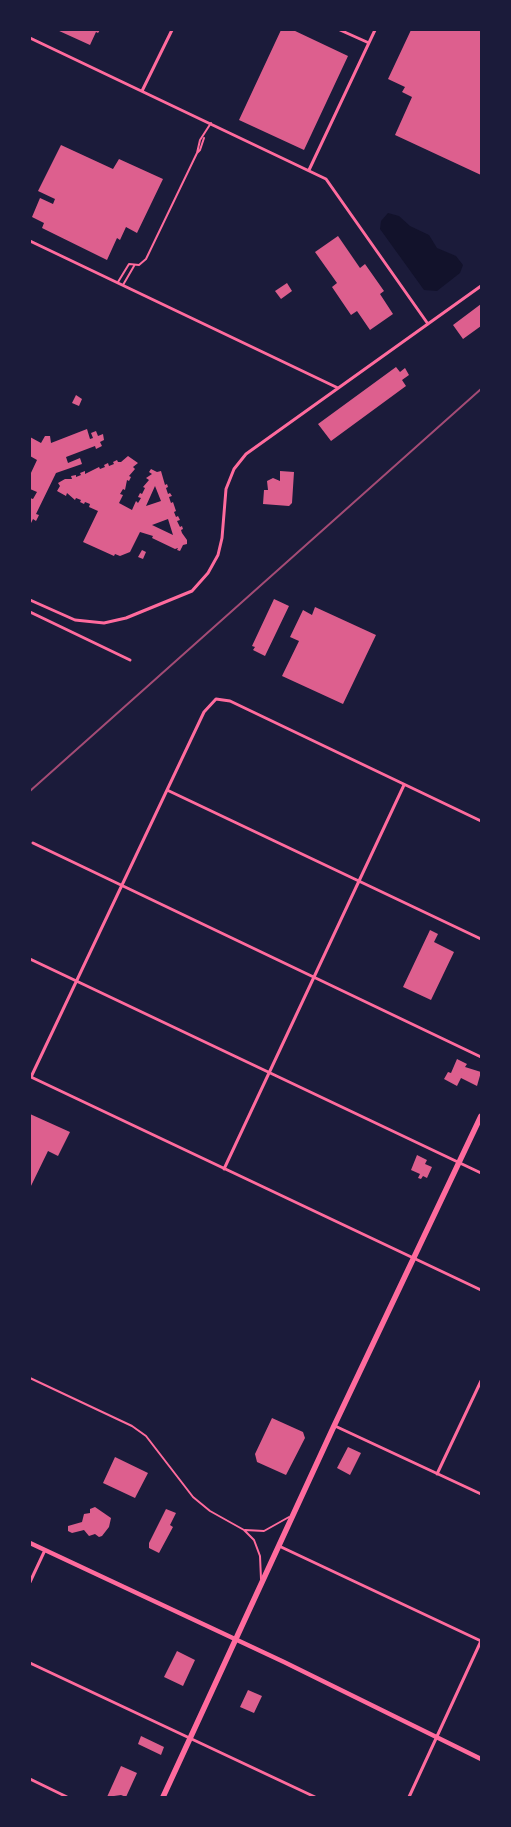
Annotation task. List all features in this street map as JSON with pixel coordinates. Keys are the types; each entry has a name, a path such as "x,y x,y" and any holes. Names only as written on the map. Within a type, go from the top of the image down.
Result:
{"main road":[{"path":"163,1797 334,1426 481,1116"}],"street":[{"path":"142,91 172,30"},
{"path":"340,30 369,43"},
{"path":"309,170 375,30"},
{"path":"30,38 326,179 428,324"},
{"path":"30,241 338,388"},
{"path":"30,600 75,620 104,623 126,618 192,591 208,573 218,555 222,538 226,490 240,460 254,446 481,286"},
{"path":"30,612 130,660"},
{"path":"481,821 230,701 216,699 204,712 30,1077 481,1290"},
{"path":"224,1168 404,785"},
{"path":"167,790 481,939"},
{"path":"33,843 481,1056"},
{"path":"30,959 481,1173"},
{"path":"437,1474 481,1381"},
{"path":"334,1426 481,1494"},
{"path":"30,1544 236,1640 436,1738 481,1758"},
{"path":"279,1546 481,1641 409,1797"},
{"path":"30,1582 45,1550"},
{"path":"30,1663 315,1797"},
{"path":"30,1780 67,1797"}],"lane":[{"path":"118,283 129,264 134,266 142,264 146,259 196,153 196,148 204,138 210,123"},
{"path":"122,285 134,266"},
{"path":"30,1378 138,1430 154,1445 193,1497 210,1512 244,1530 254,1540 257,1545 262,1584"},
{"path":"244,1530 264,1530 293,1514"}],"shaded area":[{"path":"388,213 399,216 410,226 429,235 437,248 456,256 463,265 460,273 437,291 424,290 380,229 381,221"}],"building":[{"path":"57,30 100,30 98,33 96,32 90,45"},
{"path":"281,30 293,30 348,56 304,150 239,120"},
{"path":"411,30 481,30 481,175 395,135 412,97 402,92 405,87 388,79"},
{"path":"61,145 113,169 119,159 163,179 137,233 126,227 120,240 117,238 107,260 42,228 44,223 32,217 40,198 53,204 55,199 38,191"},
{"path":"338,236 360,268 365,264 384,291 380,294 393,314 370,330 357,311 351,315 332,287 337,283 315,252"},
{"path":"287,283 292,291 281,299 275,291"},
{"path":"481,304 481,326 463,339 453,325"},
{"path":"396,367 400,372 405,368 409,375 402,380 406,386 331,441 318,424"},
{"path":"76,395 82,399 79,406 72,403"},
{"path":"87,429 90,439 93,438 91,433 96,431 98,436 103,434 104,440 100,442 102,446 96,449 95,446 66,457 68,463 80,458 82,464 56,473 36,514 39,515 36,521 33,519 30,525 30,498 33,499 37,492 30,489 30,475 37,460 30,456 30,437 41,443 45,436 50,436 51,443"},
{"path":"128,456 138,463 133,467 135,469 129,476 131,477 129,481 127,480 125,490 123,489 120,494 123,495 119,503 132,510 136,501 138,503 141,498 138,497 140,493 142,494 145,488 143,487 149,480 146,478 152,474 149,472 151,469 157,472 161,471 165,485 167,484 168,487 166,488 168,494 170,493 172,496 169,497 176,511 174,512 180,520 177,521 180,527 182,526 182,533 187,540 187,544 183,545 180,551 177,550 178,548 175,549 152,538 153,536 140,532 130,552 120,556 115,554 114,556 83,542 98,511 89,507 90,504 85,502 84,504 80,502 81,500 76,498 75,500 67,493 66,496 57,491 60,486 58,483 65,479 72,479 71,476 81,475 80,473 85,471 85,474 99,467 100,469 105,467 104,465 108,463 109,466 117,460 121,462","holes":["155,486 161,501 146,506","168,519 173,535 152,525"]},
{"path":"280,471 294,472 292,503 289,506 263,504 264,490 268,490 267,481 273,478 280,481"},
{"path":"142,550 146,552 143,559 138,557"},
{"path":"274,599 289,606 265,656 253,650 255,647 252,646"},
{"path":"315,607 376,635 343,704 282,676 299,641 290,637 303,610 312,615"},
{"path":"430,930 438,934 434,942 454,952 431,1000 403,987"},
{"path":"457,1059 467,1064 465,1067 481,1072 477,1086 461,1078 457,1086 444,1079 448,1072 451,1073"},
{"path":"30,1114 70,1132 58,1156 48,1151 30,1188"},
{"path":"417,1155 427,1160 425,1164 432,1167 427,1178 423,1176 421,1179 418,1178 420,1174 411,1170"},
{"path":"272,1418 303,1432 305,1438 286,1475 257,1462 255,1454"},
{"path":"348,1447 361,1453 350,1475 337,1468"},
{"path":"115,1457 148,1473 135,1498 103,1483"},
{"path":"95,1507 111,1518 109,1527 102,1536 99,1537 95,1534 89,1536 84,1530 72,1533 68,1531 68,1526 82,1522 84,1514 90,1513 90,1509"},
{"path":"166,1509 176,1513 170,1525 173,1527 159,1553 149,1548 149,1543"},
{"path":"177,1651 195,1660 183,1686 164,1677"},
{"path":"248,1690 262,1696 254,1713 240,1707"},
{"path":"141,1736 164,1747 161,1755 138,1744"},
{"path":"121,1766 137,1773 126,1797 121,1795 107,1797"}],"railway":[{"path":"30,791 481,389"}]}
